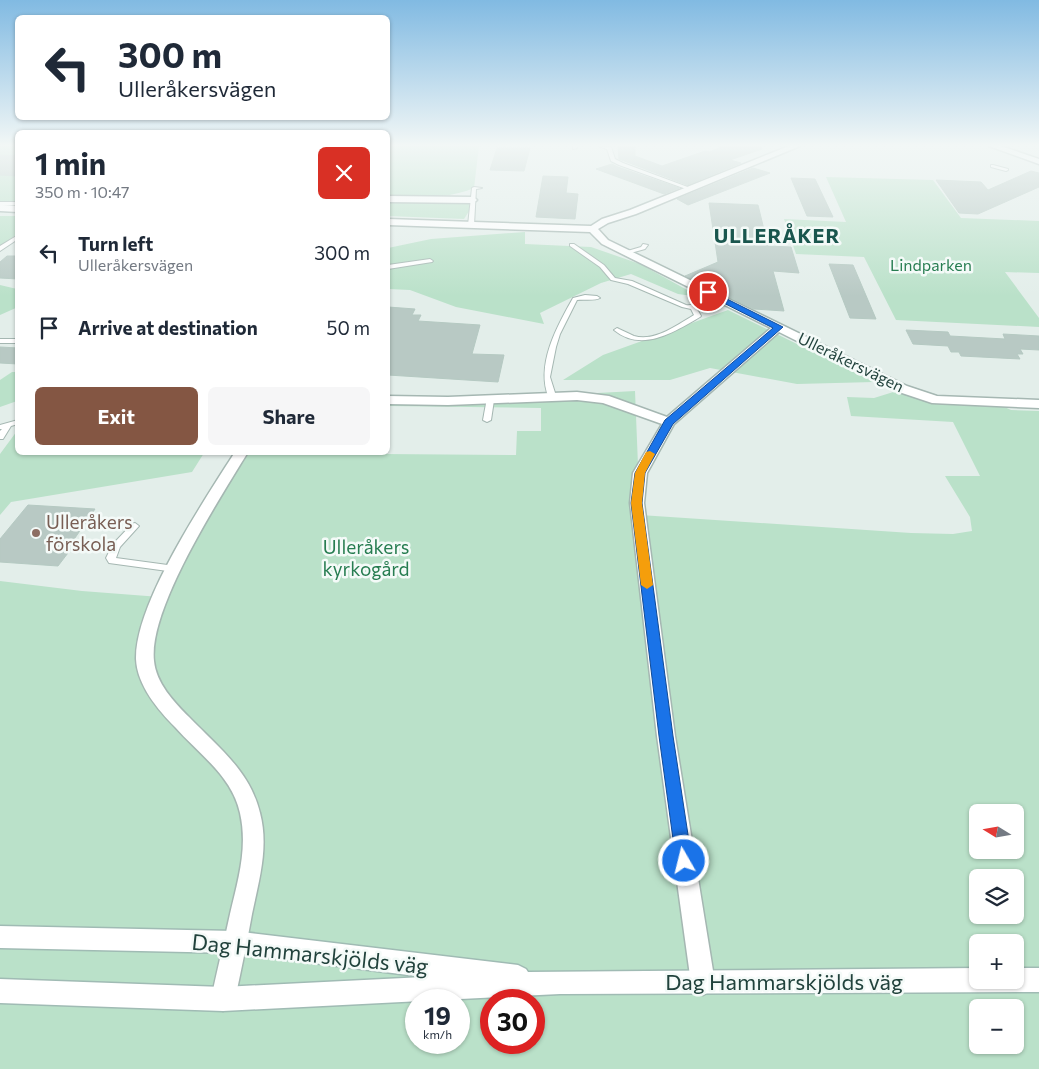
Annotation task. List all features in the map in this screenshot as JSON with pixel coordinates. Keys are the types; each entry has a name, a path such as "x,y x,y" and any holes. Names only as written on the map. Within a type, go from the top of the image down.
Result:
{"street":[{"path":"390,222 593,229 604,221 672,196"},
{"path":"390,198 473,200"},
{"path":"0,208 15,209"},
{"name":"Ulleråkersvägen","path":"593,229 605,242 778,327 833,350 903,389 936,400 1039,404"},
{"path":"703,983 666,736 637,503 640,473 669,422 778,327"},
{"path":"390,400 490,400 577,396 606,399 669,422"},
{"path":"223,999 254,854 255,832 244,795 234,776 159,696 145,660 152,620 160,597 174,568 218,490 240,455"},
{"name":"Dag Hammarskjölds väg","path":"0,937 234,942 560,982"},
{"name":"Dag Hammarskjölds väg","path":"0,992 223,999 560,982 703,983 969,980"},
{"path":"1024,980 1039,980"}],"lane":[{"path":"471,225 473,196"},
{"path":"0,204 15,203"},
{"path":"0,249 15,238"},
{"path":"572,244 602,266 613,279 630,282 684,306 693,308 718,297"},
{"path":"627,252 643,248 645,245"},
{"path":"390,267 430,261"},
{"path":"552,396 547,377 557,334 575,299 585,296 597,298"},
{"path":"617,330 634,338 648,340 659,337 698,316 693,308"},
{"path":"0,341 15,341"},
{"path":"488,420 490,400"},
{"path":"0,437 4,426"},
{"path":"135,526 116,546 111,558 112,561 174,568"}],"green space":[{"path":"0,196 15,196 15,203 0,202"},
{"path":"390,196 443,196 390,197"},
{"name":"Lindparken","path":"834,196 945,196 961,218 1039,221 1039,273 1005,272 1039,318 1039,327 896,320 864,257 796,254 784,219 846,222"},
{"path":"390,200 455,201 473,205 464,219 390,216"},
{"path":"0,216 15,216 15,236 0,247"},
{"path":"525,232 525,244 591,247 640,264 700,297 678,294 631,274 601,283 540,313 544,324 456,307 410,290 390,289 390,248 431,239"},
{"path":"0,285 15,289 15,308 0,315"},
{"path":"728,310 874,382 797,384 710,368 670,380 563,380 603,355"},
{"path":"15,372 15,402 0,407 0,380"},
{"name":"Ulleråkers kyrkogård","path":"903,389 936,400 994,402 1011,410 1039,411 1039,1069 0,1069 0,581 82,591 160,597 241,455 516,455 517,431 541,431 541,408 390,406 390,400 448,401 635,391 640,515 911,533 953,534 972,531 970,517 945,476 980,476 953,422 851,416 847,397 874,398"},
{"path":"15,434 15,455 203,455 192,472 11,502 0,515 0,454"}],"building":[{"path":"540,196 578,196 575,219 536,217"},
{"path":"685,196 711,196 688,205 677,199"},
{"path":"799,196 823,196 833,217 807,216"},
{"path":"947,196 1019,196 978,214 959,213"},
{"path":"709,203 758,205 768,246 791,247 799,273 773,271 784,311 754,309 685,276 718,262"},
{"path":"7,256 15,256 15,279 0,278 0,262"},
{"path":"829,264 853,265 876,319 850,318"},
{"path":"390,307 415,309 412,315 421,315 418,321 480,325 472,354 504,355 498,382 390,375"},
{"path":"906,330 948,332 950,336 1005,339 1003,334 1039,336 1039,350 1020,349 1023,354 1017,354 1020,359 961,356 959,352 951,352 948,346 913,344"},
{"path":"0,347 15,348 15,364 0,363"},
{"name":"Ulleråkers förskola","path":"28,505 95,509 68,548 71,549 58,566 0,562 0,539"}],"slow traffic":[{"path":"647,585 637,503 640,473 650,454"}],"place":[{"name":"Ulleråkers förskola","path":"36,533"}],"district":[{"name":"ULLERÅKER","path":"777,236"}],"route":[{"path":"684,861 666,736 637,503 640,473 669,422 778,327 708,292"}]}
